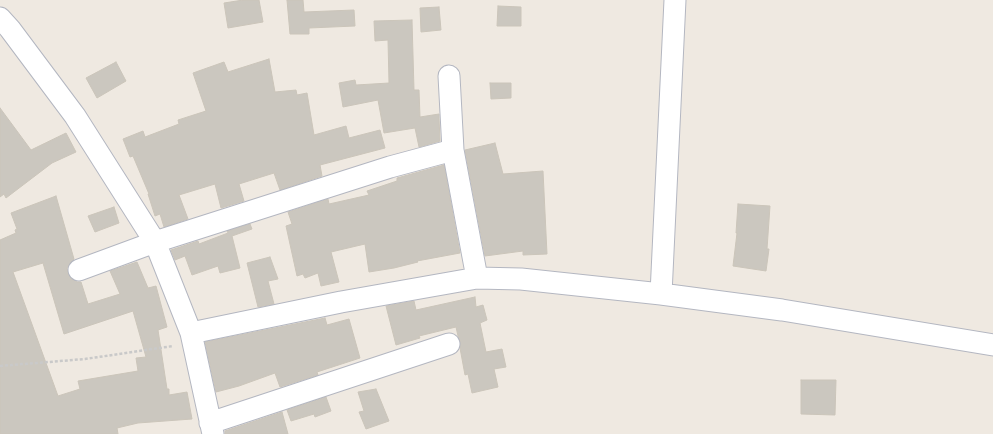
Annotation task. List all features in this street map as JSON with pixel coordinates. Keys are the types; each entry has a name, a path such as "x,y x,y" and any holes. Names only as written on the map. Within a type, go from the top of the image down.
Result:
{"street":[{"path":"661,294 674,0"},
{"path":"0,18 10,28 75,116 156,242 192,338 207,430 449,344"},
{"path":"449,76 453,150 477,278"},
{"path":"79,270 156,242 390,167 453,150"},
{"path":"192,338 341,302 477,278 521,279 661,294 790,312 993,345"}],"path":[{"path":"0,366 85,359 192,338"}],"building":[{"path":"243,0 259,0 263,22 228,28 224,3"},
{"path":"287,0 303,0 304,12 354,10 355,26 309,28 309,34 290,34"},
{"path":"498,6 521,7 521,26 497,26"},
{"path":"439,7 441,30 421,32 420,8"},
{"path":"412,20 414,90 419,90 420,117 439,114 440,141 419,147 415,128 384,133 378,100 343,107 339,83 355,80 356,85 389,83 388,40 375,41 374,21"},
{"path":"269,59 275,92 296,90 297,95 307,93 314,135 346,126 349,138 380,130 385,148 320,165 322,176 280,190 274,173 239,184 244,201 221,208 215,184 179,195 188,219 164,227 160,214 155,216 149,194 133,156 130,157 123,139 143,131 145,137 179,124 178,120 206,111 193,73 224,62 228,72"},
{"path":"116,62 126,81 97,98 86,78"},
{"path":"490,83 511,83 511,98 491,99"},
{"path":"0,108 31,150 66,133 76,152 52,163 6,198 4,194 0,197"},
{"path":"495,143 503,174 543,171 547,254 523,255 523,251 485,256 465,150"},
{"path":"444,165 460,253 369,272 365,244 331,252 339,282 321,286 318,273 305,278 303,274 297,276 286,226 292,224 288,212 328,199 329,204 369,195 367,191 397,181 397,178"},
{"path":"56,196 74,259 67,268 68,274 72,279 77,282 81,282 88,304 120,294 110,271 137,262 148,288 156,286 167,327 158,330 169,395 187,392 192,419 138,423 117,428 118,434 0,434 0,240 16,233 15,230 17,229 11,213","holes":["43,263 64,334 133,311 146,357 136,358 138,371 78,381 80,389 58,396 13,272"]},
{"path":"738,204 770,206 767,249 769,249 766,271 733,266 737,233"},
{"path":"114,207 119,223 95,232 88,216"},
{"path":"250,224 252,229 232,236 240,268 220,273 218,266 192,275 185,256 175,260 171,250 198,241 199,244 228,233 227,231"},
{"path":"270,257 278,279 268,281 274,304 258,307 247,263"},
{"path":"475,297 476,307 483,305 487,320 480,323 486,352 502,349 506,367 494,369 498,387 472,393 468,374 465,375 460,341 456,327 419,336 420,338 396,345 386,306 414,301 416,310"},
{"path":"325,318 327,325 349,319 360,358 317,372 318,375 280,387 275,373 239,386 216,392 205,342"},
{"path":"801,380 836,380 835,415 801,414"},
{"path":"376,389 389,421 366,429 359,412 364,411 358,392"},
{"path":"326,397 331,411 315,417 314,414 291,421 287,410"},
{"path":"282,412 288,434 225,434 225,431"}]}
